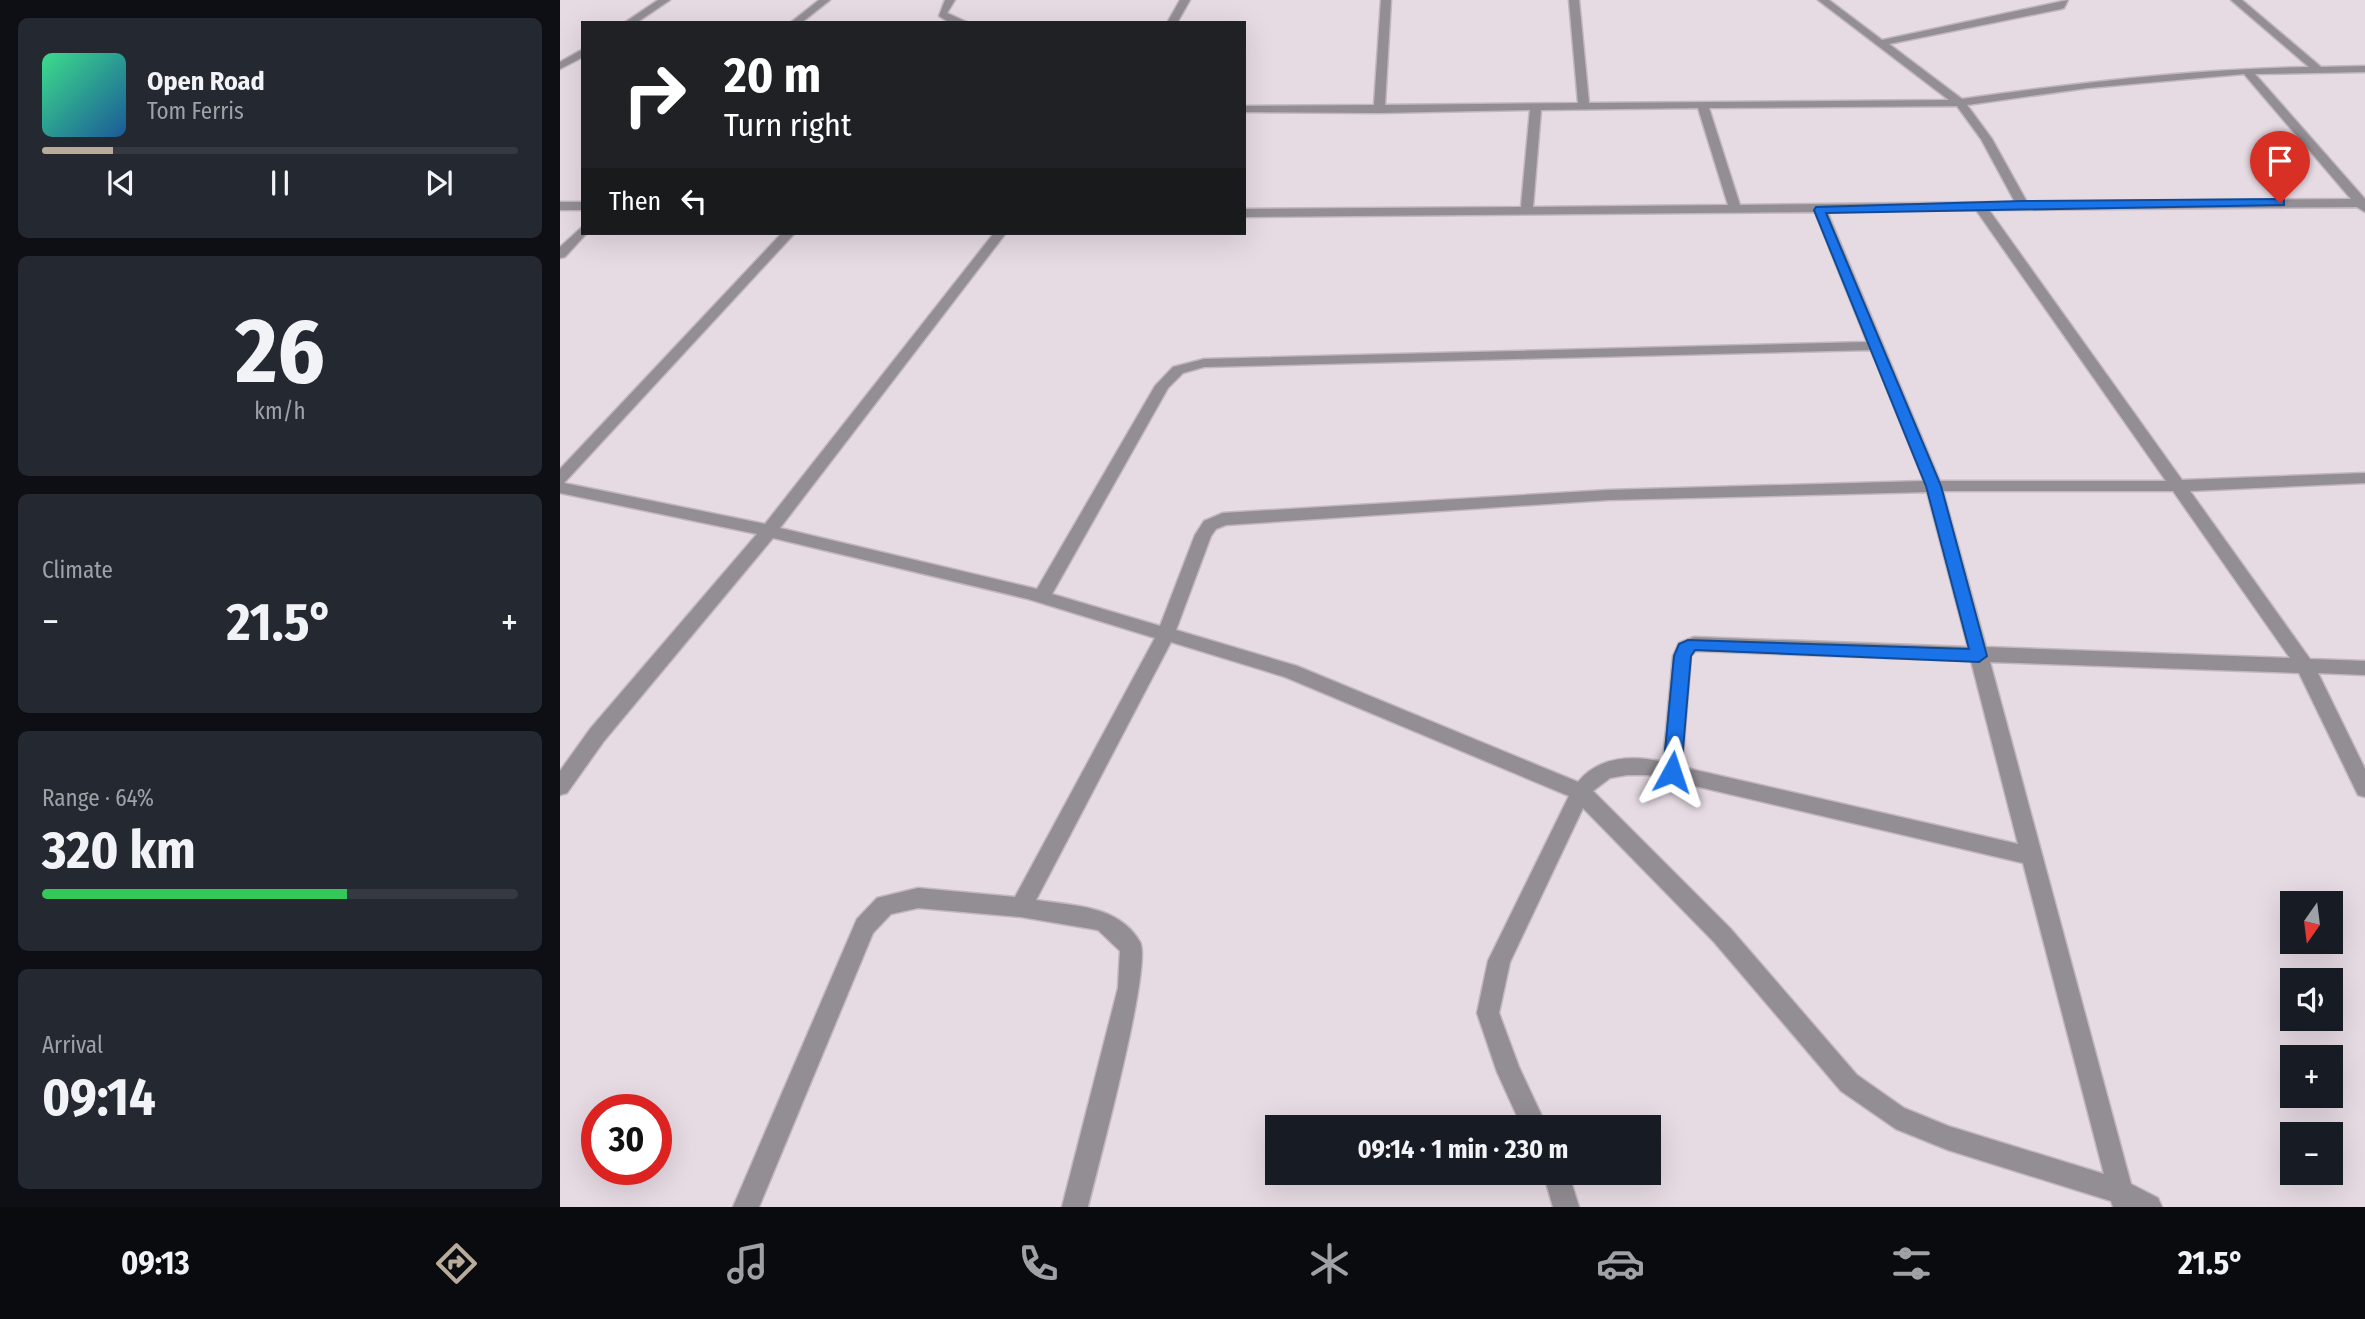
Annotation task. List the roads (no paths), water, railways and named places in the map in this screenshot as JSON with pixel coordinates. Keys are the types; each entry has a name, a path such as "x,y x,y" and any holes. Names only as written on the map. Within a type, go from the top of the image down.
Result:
{"street":[{"path":"631,21 665,0"},
{"path":"798,21 825,0"},
{"path":"950,0 942,14 955,21"},
{"path":"1173,21 1185,0"},
{"path":"1379,110 1386,0"},
{"path":"1574,0 1584,108"},
{"path":"1823,0 1960,103 1986,139 2022,204"},
{"path":"1881,43 2061,6 2063,0"},
{"path":"2236,0 2319,70"},
{"path":"560,66 565,59"},
{"path":"1246,109 1379,110 1960,103 2088,85 2247,71 2365,69"},
{"path":"2247,71 2363,204"},
{"path":"1703,106 1736,210"},
{"path":"1527,211 1536,108"},
{"path":"1246,213 1819,210 2022,204 2363,204"},
{"path":"1979,205 2304,664 2365,789"},
{"path":"560,206 581,206"},
{"path":"1819,210 1934,486 2123,1200"},
{"path":"560,254 581,232"},
{"path":"560,479 787,235"},
{"path":"560,787 597,735 769,531 998,235"},
{"path":"1041,597 1162,386 1178,370 1191,366 1204,363 1875,346"},
{"path":"1021,907 1166,634 1203,535 1210,525 1223,519 1608,495 1934,486 2176,486 2365,478"},
{"path":"560,488 769,531 1041,597 1166,634 1290,671 1581,792 1722,935 1849,1083 1896,1117 1948,1138 2149,1207"},
{"path":"1672,772 1682,656 1685,648 1694,644 1979,656 2365,667"},
{"path":"1530,1115 1488,1013 1499,961 1581,792 1594,775 1617,766 1648,767 2032,856"},
{"path":"746,1207 865,926 885,905 918,898 1021,907 1104,921 1130,947 1129,988 1075,1207"},
{"path":"1559,1185 1566,1207"}]}
